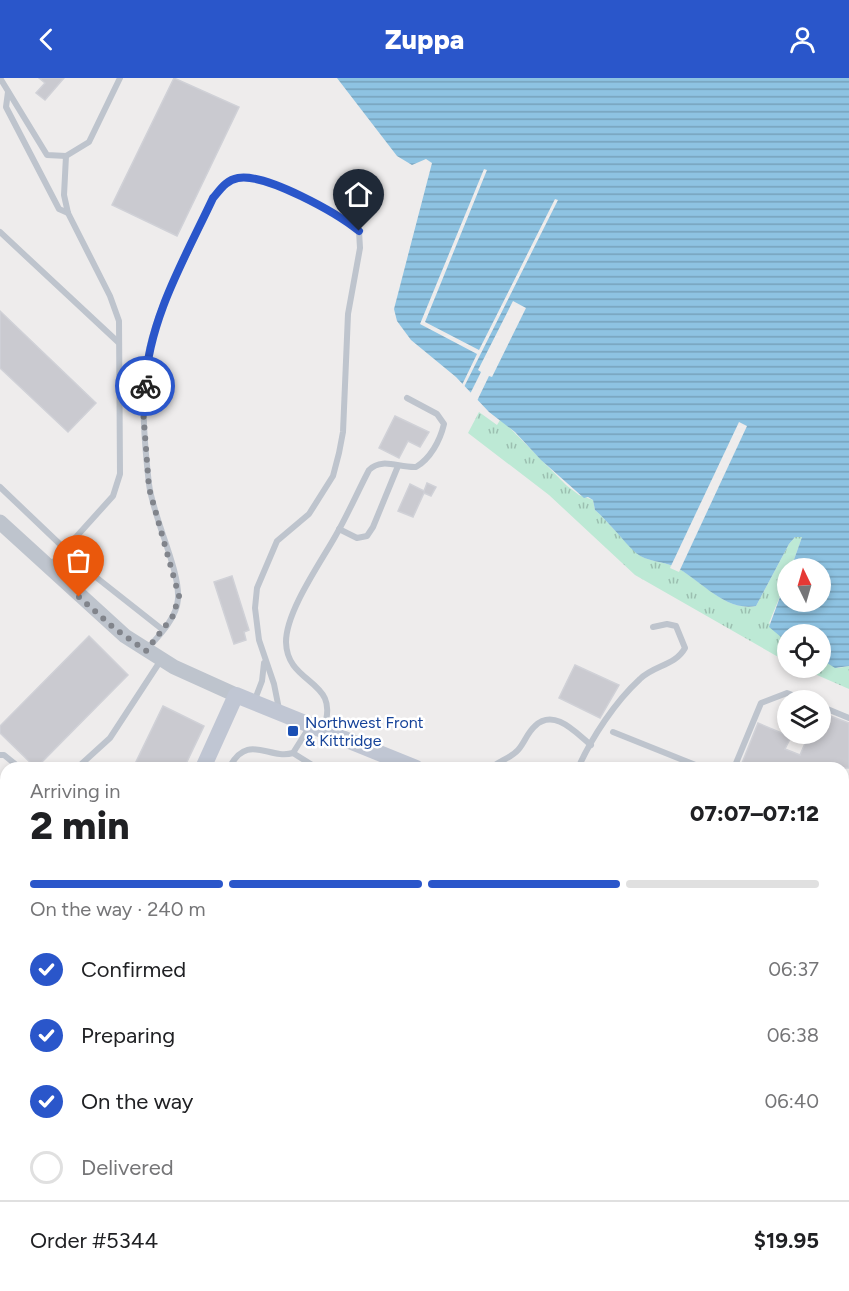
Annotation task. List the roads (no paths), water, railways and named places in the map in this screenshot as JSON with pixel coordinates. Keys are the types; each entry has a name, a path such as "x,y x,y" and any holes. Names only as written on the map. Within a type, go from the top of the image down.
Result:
{"main road":[{"path":"206,762 236,695 401,762"}],"street":[{"path":"0,522 114,628 162,660 236,695"}],"lane":[{"path":"0,78 47,155 66,156 90,142 120,78"},
{"path":"8,91 6,107 59,209 68,213"},
{"path":"48,568 113,496 119,481 118,321 115,308 68,213 64,195 66,156"},
{"path":"146,651 173,616 179,596 149,488 143,409 149,348 170,291 213,198 225,184 237,178 249,178 281,187 349,224 359,231 360,248 348,314 343,432 339,453 333,476 321,497 309,514 277,541 257,588 255,608 263,654 264,675 253,702"},
{"path":"0,232 118,342"},
{"path":"234,762 240,754 254,748 284,755 293,753 330,712 328,703 292,664 286,648 286,634 320,556 339,529 369,470 379,463 416,467 424,462 442,432 444,424 437,414 407,398"},
{"path":"339,529 357,537 367,536 374,527 398,466"},
{"path":"0,487 65,549"},
{"path":"70,588 74,578 71,542"},
{"path":"73,559 163,630"},
{"path":"581,762 591,745 641,677 680,658 685,648 676,626 667,624 653,627"},
{"path":"263,654 274,684 279,713"},
{"path":"84,762 110,738 162,660"},
{"path":"736,762 761,703 777,697"},
{"path":"831,711 849,718"},
{"path":"500,762 518,750 529,733 543,721 563,722 591,745"},
{"path":"613,732 688,762"},
{"path":"293,753 307,762"},
{"path":"0,755 4,755 13,762"}],"water":[{"path":"337,78 849,78 849,666 835,668 831,665 831,624 777,624 777,634 769,627 777,605 777,612 831,612 831,558 795,558 802,537 795,537 782,558 777,558 777,567 756,606 733,604 723,599 675,567 636,553 595,510 593,500 588,497 584,498 541,460 515,432 489,412 456,377 411,340 397,321 394,309 432,163 426,159 412,165 397,156"}],"place":[{"name":"Northwest Front & Kittridge","path":"293,731"}]}
